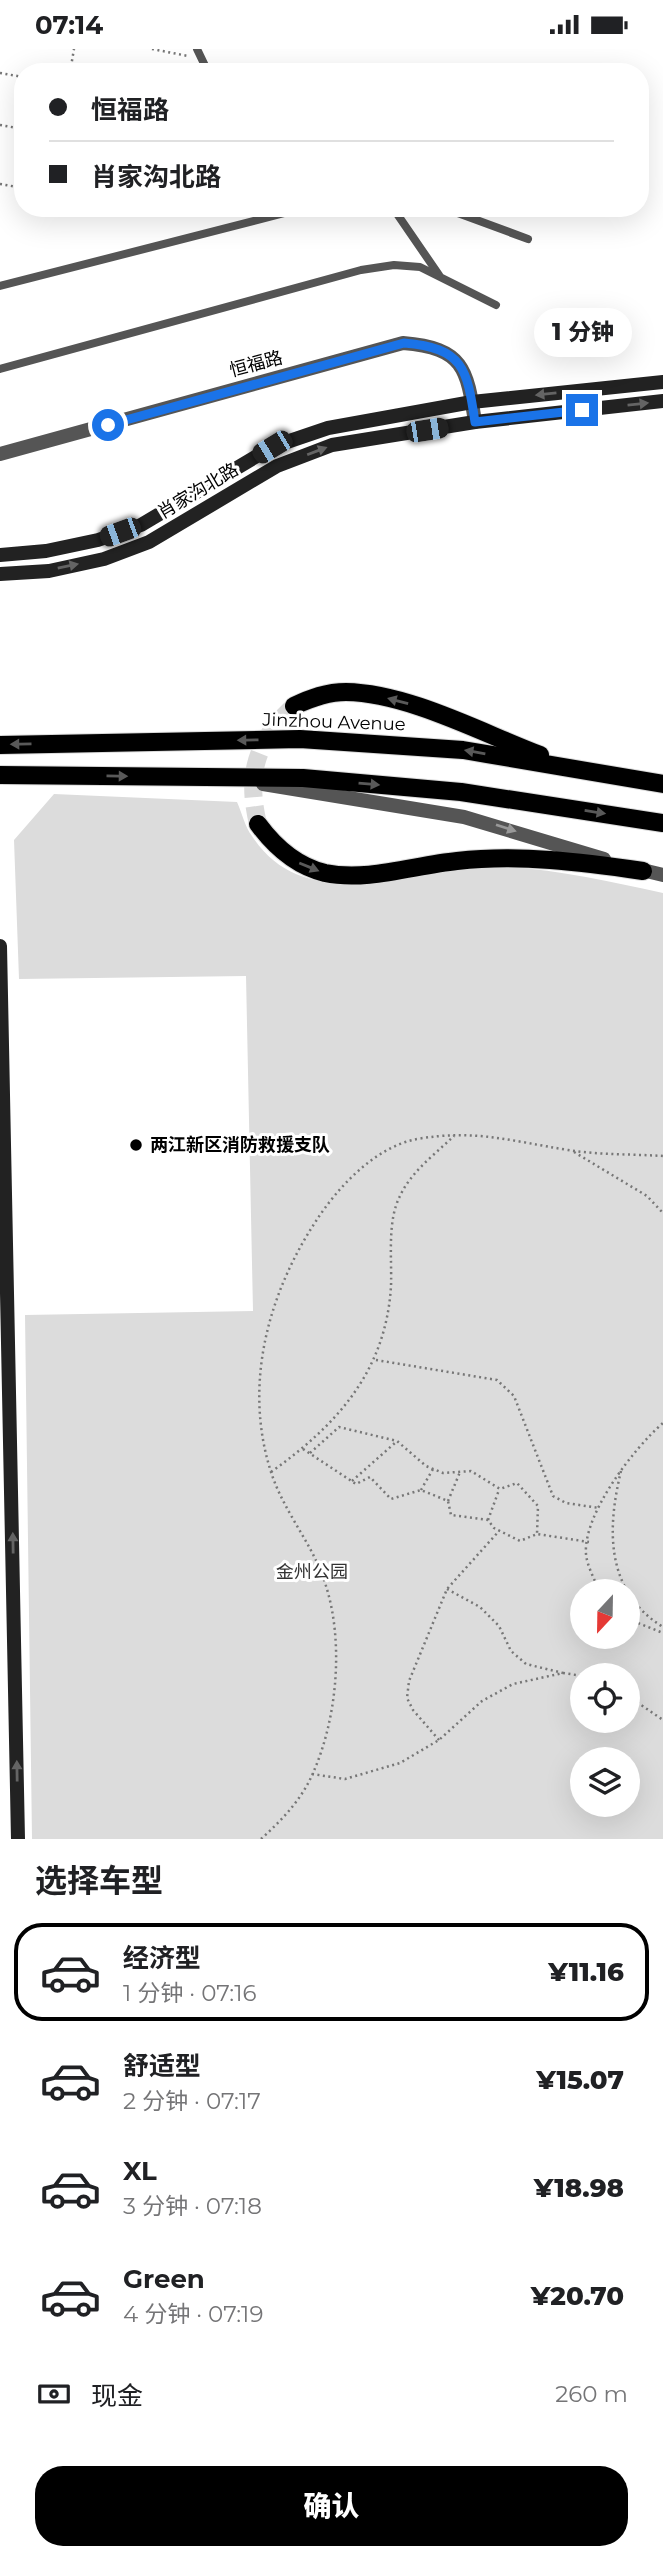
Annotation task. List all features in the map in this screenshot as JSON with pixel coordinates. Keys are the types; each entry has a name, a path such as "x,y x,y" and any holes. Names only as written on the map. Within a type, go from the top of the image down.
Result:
{"main road":[{"name":"肖家沟北路","path":"0,555 46,551 98,540 141,525 272,447 328,429 472,402 663,382"},
{"name":"肖家沟北路","path":"0,574 49,571 104,559 149,542 277,466 332,445 475,422 663,401"},
{"path":"294,706 316,695 345,692 377,696 409,704 576,769"},
{"name":"Jinzhou Avenue","path":"0,745 300,739 463,750 663,784"},
{"path":"0,775 303,778 461,792 663,823"},
{"path":"258,824 273,845 300,863 326,873 358,874 457,861 506,858 573,861 643,871"},
{"path":"0,946 18,1839"}],"street":[{"name":"恒福路","path":"0,454 404,343 425,345 447,353 463,367 470,384 475,422"},
{"path":"222,777 454,815 663,875"}],"lane":[{"path":"0,286 269,217"},
{"path":"399,217 441,278"},
{"path":"468,217 528,239"},
{"path":"0,369 360,270 394,265 420,267 496,305"}],"path":[{"path":"152,49 188,56"},
{"path":"261,1839 283,1819 313,1774 331,1712 335,1634 327,1586 313,1555 286,1510 271,1472 261,1408 263,1343 275,1300 299,1247 330,1200 374,1158 414,1140 477,1133 571,1150 663,1156"},
{"path":"271,1472 303,1449 348,1405 374,1360 389,1310 393,1226 400,1196 422,1167 455,1135"},
{"path":"571,1150 647,1196 663,1213"},
{"path":"374,1360 497,1380 514,1395 553,1496 566,1503 599,1508"},
{"path":"595,1579 586,1553 599,1508 621,1467 663,1423"},
{"path":"310,1453 339,1427 397,1441 433,1469 443,1473 471,1471 500,1489"},
{"path":"352,1481 397,1441"},
{"path":"303,1449 356,1484 370,1477 391,1499 421,1490 448,1501"},
{"path":"621,1467 611,1520 611,1540 618,1568 631,1595 649,1618 663,1627"},
{"path":"421,1490 433,1469"},
{"path":"461,1472 448,1501 451,1515 488,1520 499,1531 520,1541 537,1534 589,1542"},
{"path":"488,1520 500,1489 517,1483 538,1506 537,1534"},
{"path":"439,1740 413,1710 407,1698 425,1638 447,1589 499,1531"},
{"path":"447,1589 480,1607 499,1626 511,1651 526,1664 570,1675"},
{"path":"640,1624 663,1633"},
{"path":"313,1774 345,1779 400,1763 439,1740 459,1719 513,1684 563,1674"},
{"path":"640,1704 663,1720"}],"green space":[{"name":"金州公园","path":"54,794 237,802 252,836 276,862 304,877 336,883 370,883 474,868 506,867 565,874 663,893 663,1839 32,1839 25,1315 253,1311 246,976 19,979 14,840"}],"tunnel":[{"path":"258,824 253,789 257,759 271,732 294,706"}],"place":[{"name":"两江新区消防救援支队","path":"136,1145"}],"route":[{"path":"108,425 404,343 425,345 447,353 463,367 470,384 475,422 582,410"}]}
